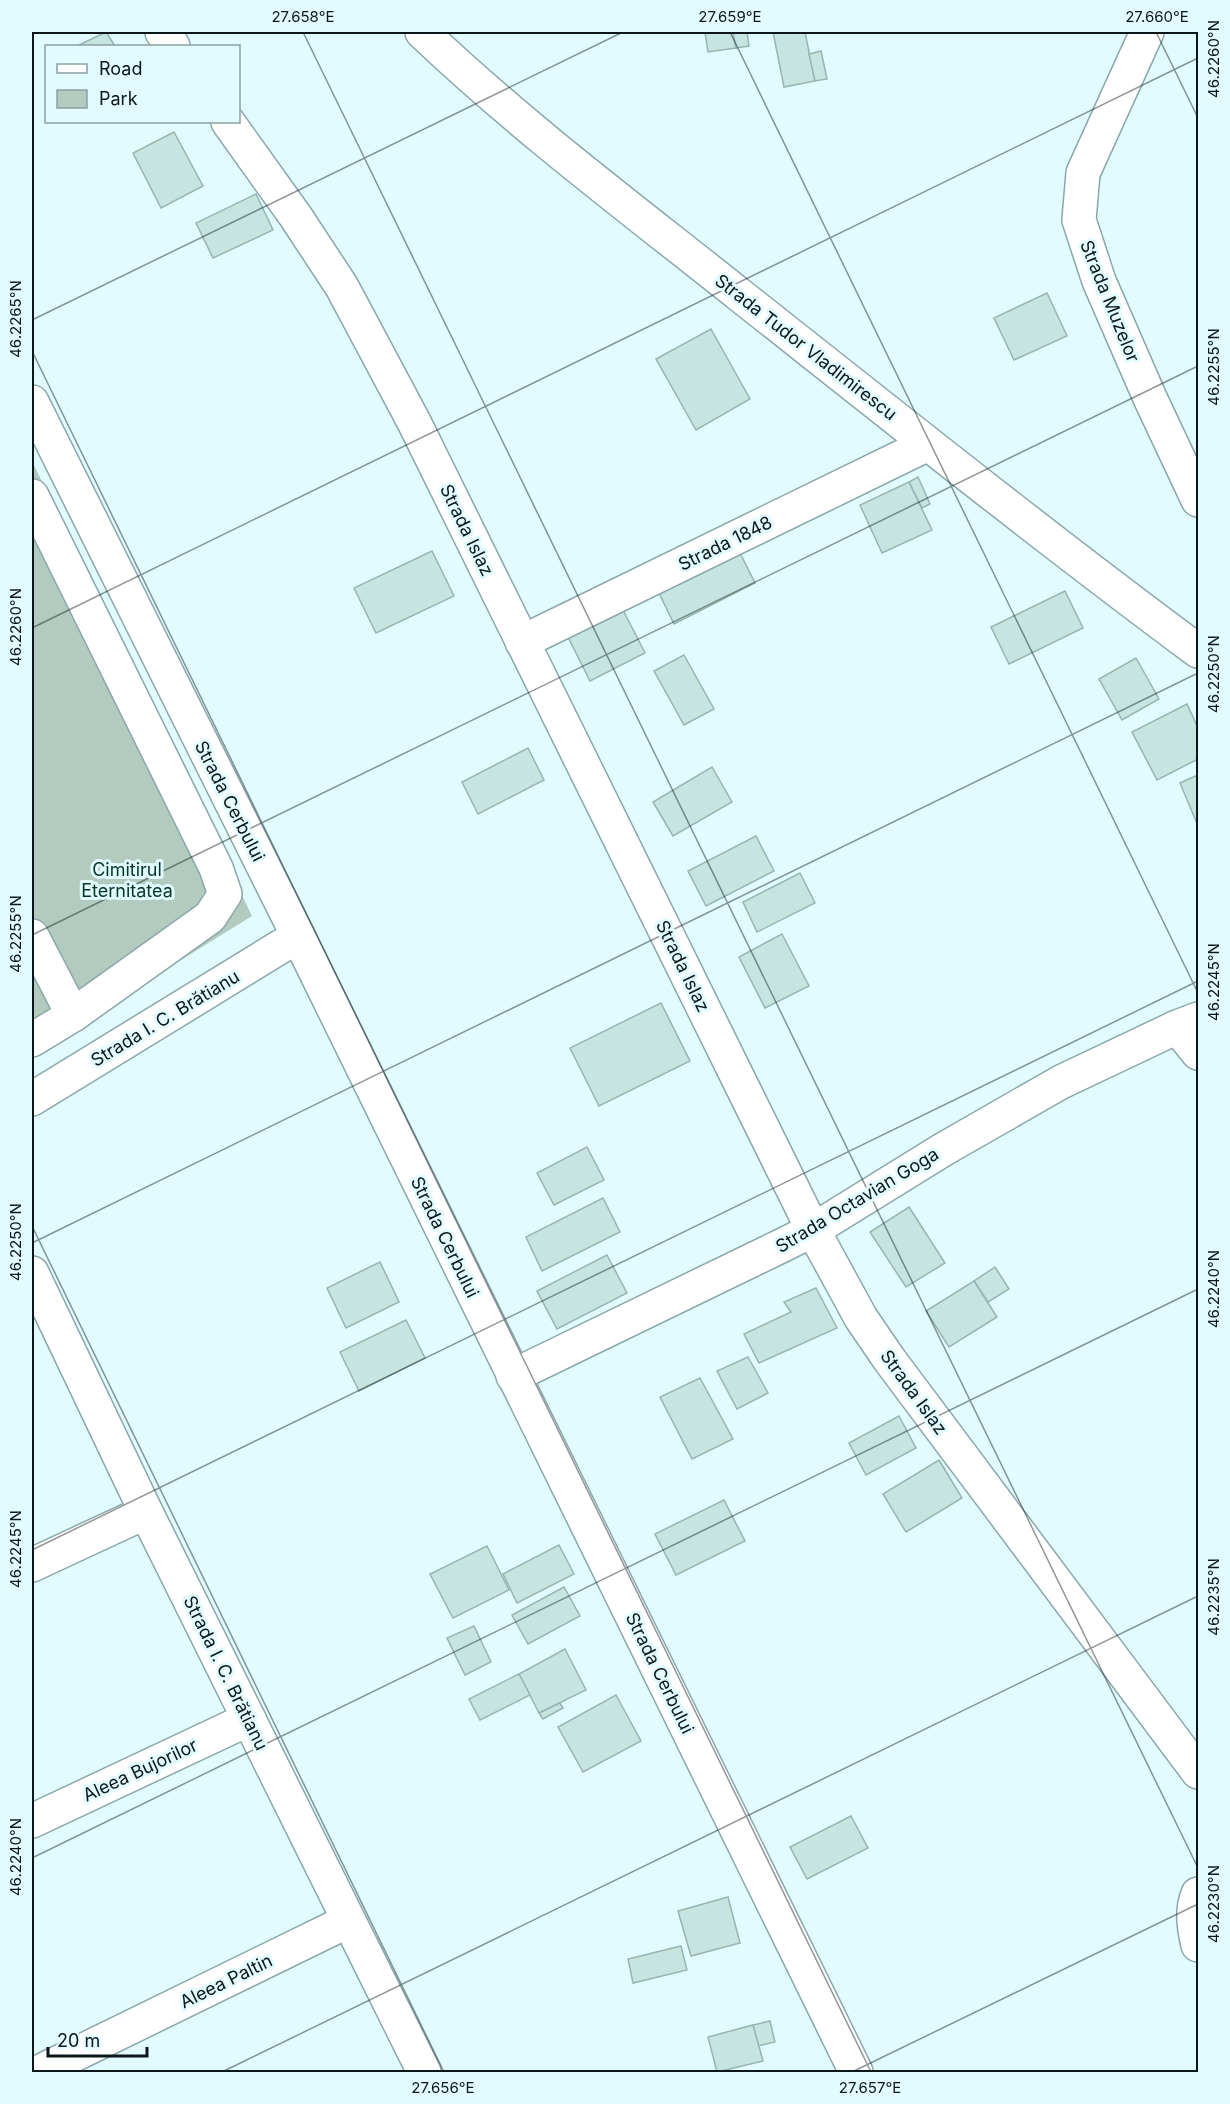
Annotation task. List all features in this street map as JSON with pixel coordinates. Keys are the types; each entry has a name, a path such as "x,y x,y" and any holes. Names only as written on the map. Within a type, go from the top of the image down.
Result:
{"street":[{"path":"162,32 172,45"},
{"name":"Strada Tudor Vladimirescu","path":"422,32 457,65 562,153 928,444 1198,651"},
{"name":"Strada Muzelor","path":"1148,32 1083,173 1079,220 1104,292 1198,500"},
{"name":"Strada Islaz","path":"229,123 296,217 342,287 414,422 813,1230 861,1318 889,1359 1198,1772"},
{"name":"Strada Cerbului","path":"32,402 298,936 856,2073"},
{"name":"Strada 1848","path":"522,642 928,444"},
{"path":"32,496 216,868 225,894 210,917 73,1015 32,1040"},
{"path":"32,936 73,1015"},
{"name":"Strada I. C. Brătianu","path":"32,1099 298,936"},
{"path":"1187,1023 1198,1053"},
{"name":"Strada Octavian Goga","path":"513,1376 813,1230 944,1149 1061,1082 1187,1023"},
{"name":"Strada I. C. Brătianu","path":"35,1290 424,2073"},
{"path":"32,1565 146,1512"},
{"name":"Aleea Bujorilor","path":"32,1821 249,1719"},
{"path":"1198,1894 1193,1904 1198,1945"},
{"name":"Aleea Paltin","path":"39,2073 348,1921"}],"green space":[{"name":"Cimitirul Eternitatea","path":"32,461 252,916 84,1020 32,1048"}],"building":[{"path":"106,32 114,45 79,45"},
{"path":"705,32 733,32 736,48 708,52"},
{"path":"733,32 747,32 749,46 736,48"},
{"path":"773,32 805,32 815,81 784,87"},
{"path":"821,51 827,79 815,81 809,54"},
{"path":"174,132 203,186 161,208 133,153"},
{"path":"256,194 273,230 213,258 196,223"},
{"path":"1047,293 1067,336 1014,360 994,318"},
{"path":"711,329 750,399 696,430 656,359"},
{"path":"918,477 930,504 922,508 909,482"},
{"path":"909,482 932,530 882,553 860,505"},
{"path":"432,551 454,596 376,633 354,588"},
{"path":"739,551 755,583 674,624 658,591"},
{"path":"1065,591 1083,628 1009,664 991,627"},
{"path":"623,610 645,653 590,681 568,637"},
{"path":"684,655 714,709 684,725 654,671"},
{"path":"1136,658 1159,699 1122,720 1099,679"},
{"path":"1187,704 1198,728 1198,759 1157,780 1132,732"},
{"path":"528,748 544,780 478,814 462,782"},
{"path":"712,767 732,802 673,836 653,802"},
{"path":"1198,775 1198,826 1180,783"},
{"path":"756,836 774,871 706,906 688,871"},
{"path":"800,873 815,903 757,932 743,902"},
{"path":"782,934 809,986 765,1008 739,957"},
{"path":"661,1003 690,1061 599,1106 570,1048"},
{"path":"587,1147 604,1180 554,1205 537,1173"},
{"path":"603,1198 620,1232 542,1271 526,1237"},
{"path":"909,1207 945,1263 906,1287 870,1232"},
{"path":"607,1255 627,1293 557,1329 537,1291"},
{"path":"380,1262 399,1302 346,1328 327,1288"},
{"path":"995,1267 1009,1289 988,1302 974,1281"},
{"path":"974,1281 997,1317 949,1347 926,1311"},
{"path":"816,1288 837,1328 759,1363 744,1334 791,1312 784,1302"},
{"path":"406,1320 425,1358 359,1391 340,1352"},
{"path":"748,1357 768,1393 737,1409 717,1371"},
{"path":"700,1378 733,1439 692,1459 660,1397"},
{"path":"899,1416 916,1448 866,1475 849,1443"},
{"path":"939,1460 962,1498 906,1532 883,1494"},
{"path":"724,1500 745,1541 676,1575 655,1534"},
{"path":"559,1545 574,1574 517,1603 503,1574"},
{"path":"487,1546 509,1590 453,1618 430,1574"},
{"path":"564,1587 580,1616 528,1644 512,1615"},
{"path":"474,1626 491,1662 465,1675 447,1638"},
{"path":"565,1649 586,1690 539,1713 519,1674"},
{"path":"519,1674 530,1695 480,1720 469,1699"},
{"path":"616,1695 641,1741 583,1772 558,1727"},
{"path":"560,1703 563,1708 543,1719 539,1713"},
{"path":"851,1816 868,1848 807,1879 790,1847"},
{"path":"728,1897 740,1943 691,1956 678,1911"},
{"path":"681,1946 687,1970 633,1983 628,1959"},
{"path":"770,2021 775,2042 758,2046 753,2025"},
{"path":"753,2025 763,2061 717,2072 708,2037"}]}
